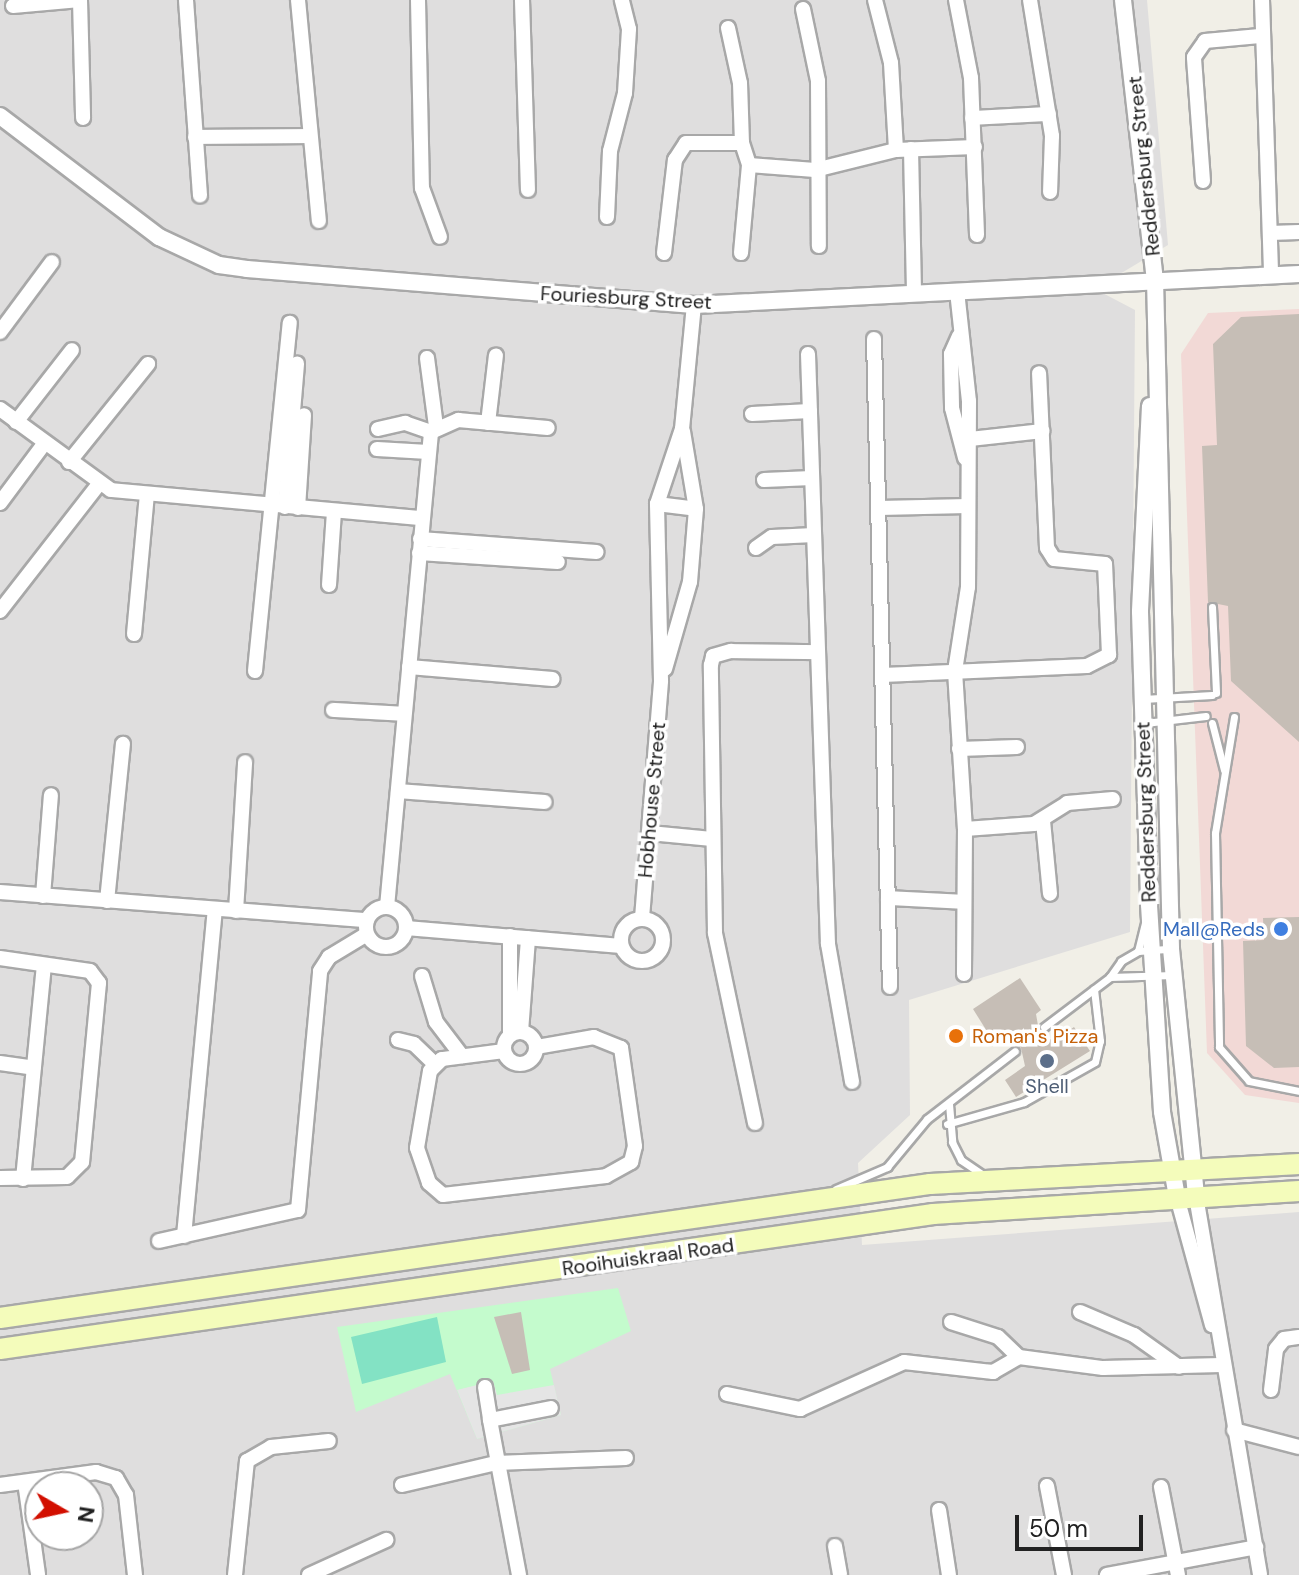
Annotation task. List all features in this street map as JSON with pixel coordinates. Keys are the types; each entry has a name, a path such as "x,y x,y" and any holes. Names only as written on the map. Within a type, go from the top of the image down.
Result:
{"main road":[{"name":"Rooihuiskraal Road","path":"0,1318 987,1178 1193,1166 1299,1164"},
{"name":"Rooihuiskraal Road","path":"0,1349 933,1214 1299,1191"}],"street":[{"path":"13,6 80,0 83,118"},
{"path":"186,0 200,195"},
{"path":"298,0 307,136 319,221"},
{"path":"418,0 422,188 440,237"},
{"path":"522,0 528,190"},
{"path":"607,217 610,151 625,93 629,29 622,0"},
{"path":"875,0 891,63 904,150 914,293"},
{"path":"956,0 975,147 977,235"},
{"path":"1030,0 1049,114 1050,192"},
{"name":"Reddersburg Street","path":"1123,0 1155,279 1154,380 1171,949 1193,1166 1186,1196"},
{"path":"1262,0 1260,36 1271,275"},
{"path":"803,9 817,69 815,170 819,246"},
{"path":"728,28 740,83 742,143 749,165 741,253"},
{"path":"1203,181 1194,57 1205,41 1260,36"},
{"path":"972,118 1049,114"},
{"name":"Fouriesburg Street","path":"0,116 159,237 219,265 694,305 1299,274"},
{"path":"195,137 307,136"},
{"path":"664,253 680,147 742,143"},
{"path":"749,165 815,170 904,150 975,147"},
{"path":"1270,233 1299,232"},
{"path":"0,332 52,262"},
{"path":"957,291 959,336 968,383 962,440"},
{"name":"Hobhouse Street","path":"642,918 661,681 657,504 682,429 694,305"},
{"path":"285,507 290,323"},
{"path":"959,336 951,354 951,384 965,458 968,506 968,587 955,671 965,829 964,974"},
{"path":"874,339 890,987"},
{"path":"16,422 72,350"},
{"path":"808,354 828,944 852,1082"},
{"path":"488,423 496,355"},
{"path":"159,1241 298,1210 320,971 329,957 387,907 421,518 428,452 434,429 427,358"},
{"path":"69,462 148,364"},
{"path":"285,507 297,364"},
{"path":"882,675 1099,665 1109,655 1105,564 1054,559 1047,548 1039,373"},
{"name":"Reddersburg Street","path":"1154,380 1142,509 1149,905 1144,951 1152,977 1171,1168 1186,1196 1216,1333 1260,1575"},
{"path":"951,384 968,383"},
{"path":"0,409 99,484 147,495 421,518"},
{"path":"752,414 810,411"},
{"path":"255,671 304,415"},
{"path":"378,429 405,423 434,429 488,423 548,428"},
{"name":"Hobhouse Street","path":"661,681 690,582 696,509 682,429"},
{"path":"962,440 1043,431"},
{"path":"0,503 44,444"},
{"path":"377,449 428,452"},
{"path":"764,480 812,478"},
{"path":"0,611 99,484"},
{"path":"134,634 147,495"},
{"path":"657,504 696,509"},
{"path":"879,508 968,506"},
{"path":"329,585 334,511"},
{"path":"756,548 772,537 814,535"},
{"path":"419,546 597,552"},
{"path":"419,546 558,562"},
{"path":"755,1123 717,950 713,839 713,656 817,652"},
{"path":"409,667 553,679"},
{"path":"333,710 404,714"},
{"path":"107,901 123,744"},
{"path":"959,749 1017,747"},
{"path":"236,911 245,762"},
{"path":"398,791 545,802"},
{"path":"43,896 51,795"},
{"path":"965,829 1043,821 1067,803 1113,799"},
{"path":"1043,821 1050,894"},
{"path":"649,833 713,839"},
{"path":"0,894 236,911 367,927 389,948 406,928"},
{"path":"888,898 964,902"},
{"path":"387,907 399,911 406,928"},
{"path":"184,1236 215,910"},
{"path":"406,928 621,946 637,961 659,952 661,931 642,918 623,929 621,946"},
{"path":"510,936 516,1034"},
{"path":"504,1051 516,1034 528,938"},
{"path":"0,958 98,977 86,1144 72,1174 0,1178"},
{"path":"23,1179 44,965"},
{"path":"422,976 436,1022 462,1056"},
{"path":"516,1034 536,1047"},
{"path":"594,1037 621,1048 635,1146 622,1171 443,1195 429,1183 417,1148 435,1064 462,1056 504,1051 522,1064 536,1047 594,1037"},
{"path":"398,1040 414,1044 435,1064"},
{"path":"0,1063 34,1068"},
{"path":"1080,1312 1134,1335 1179,1367"},
{"path":"951,1322 998,1337 1019,1357 1103,1368 1221,1365"},
{"path":"1271,1390 1276,1349 1284,1339 1299,1337"},
{"path":"727,1394 800,1409 893,1362 993,1372 1019,1357"},
{"path":"485,1387 496,1463 519,1575"},
{"path":"490,1420 551,1408"},
{"path":"1234,1430 1299,1447"},
{"path":"235,1575 247,1461 271,1447 329,1441"},
{"path":"402,1485 496,1463 626,1458"},
{"path":"104,1474 116,1478 126,1495 135,1575"},
{"path":"0,1485 24,1482"},
{"path":"1047,1486 1064,1575"},
{"path":"1161,1487 1177,1568"},
{"path":"939,1510 949,1575"},
{"path":"309,1575 386,1540"},
{"path":"835,1546 840,1575"},
{"path":"1107,1575 1177,1568 1256,1547"},
{"path":"35,1551 38,1575"}],"lane":[{"path":"1143,699 1214,694 1212,607"},
{"path":"1144,724 1206,716"},
{"path":"1234,717 1215,833 1219,1047 1249,1081 1299,1091"},
{"path":"1212,723 1224,773"},
{"path":"1044,1027 1144,951 1171,949"},
{"path":"1110,977 1173,975"},
{"path":"947,1124 1024,1102 1095,1062 1100,1041 1094,989"},
{"path":"804,1202 887,1167 916,1129 1015,1051"},
{"path":"949,1104 947,1124 961,1160 987,1178"}],"shaded area":[{"path":"0,0 1147,0 1168,245 1095,289 1135,310 1130,932 909,1000 910,1115 858,1163 862,1245 1299,1212 1299,1575 0,1575"},
{"path":"1299,309 1299,1103 1245,1095 1207,1053 1181,354 1208,313"},
{"path":"493,1381 497,1395 554,1385 561,1415 477,1439 457,1390"}],"green space":[{"path":"618,1288 631,1331 550,1369 561,1415 477,1439 450,1374 356,1412 337,1327"},
{"path":"437,1317 446,1362 362,1384 351,1337"}],"building":[{"path":"1299,314 1299,742 1231,681 1228,606 1208,602 1202,446 1217,445 1213,344 1241,317"},
{"name":"Mall@Reds","path":"1299,917 1299,1067 1274,1068 1246,1046 1243,941 1264,940 1263,918"},
{"path":"1020,978 1041,1010 1036,1014 1039,1031 1053,1041 1074,1027 1090,1051 1016,1097 1005,1080 1025,1066 1021,1048 1004,1034 993,1041 973,1009"},
{"path":"521,1312 530,1370 512,1374 494,1317"}],"place":[{"name":"Mall@Reds","path":"1281,929"},
{"name":"Roman's Pizza","path":"956,1036"},
{"name":"Shell","path":"1047,1061"}]}
